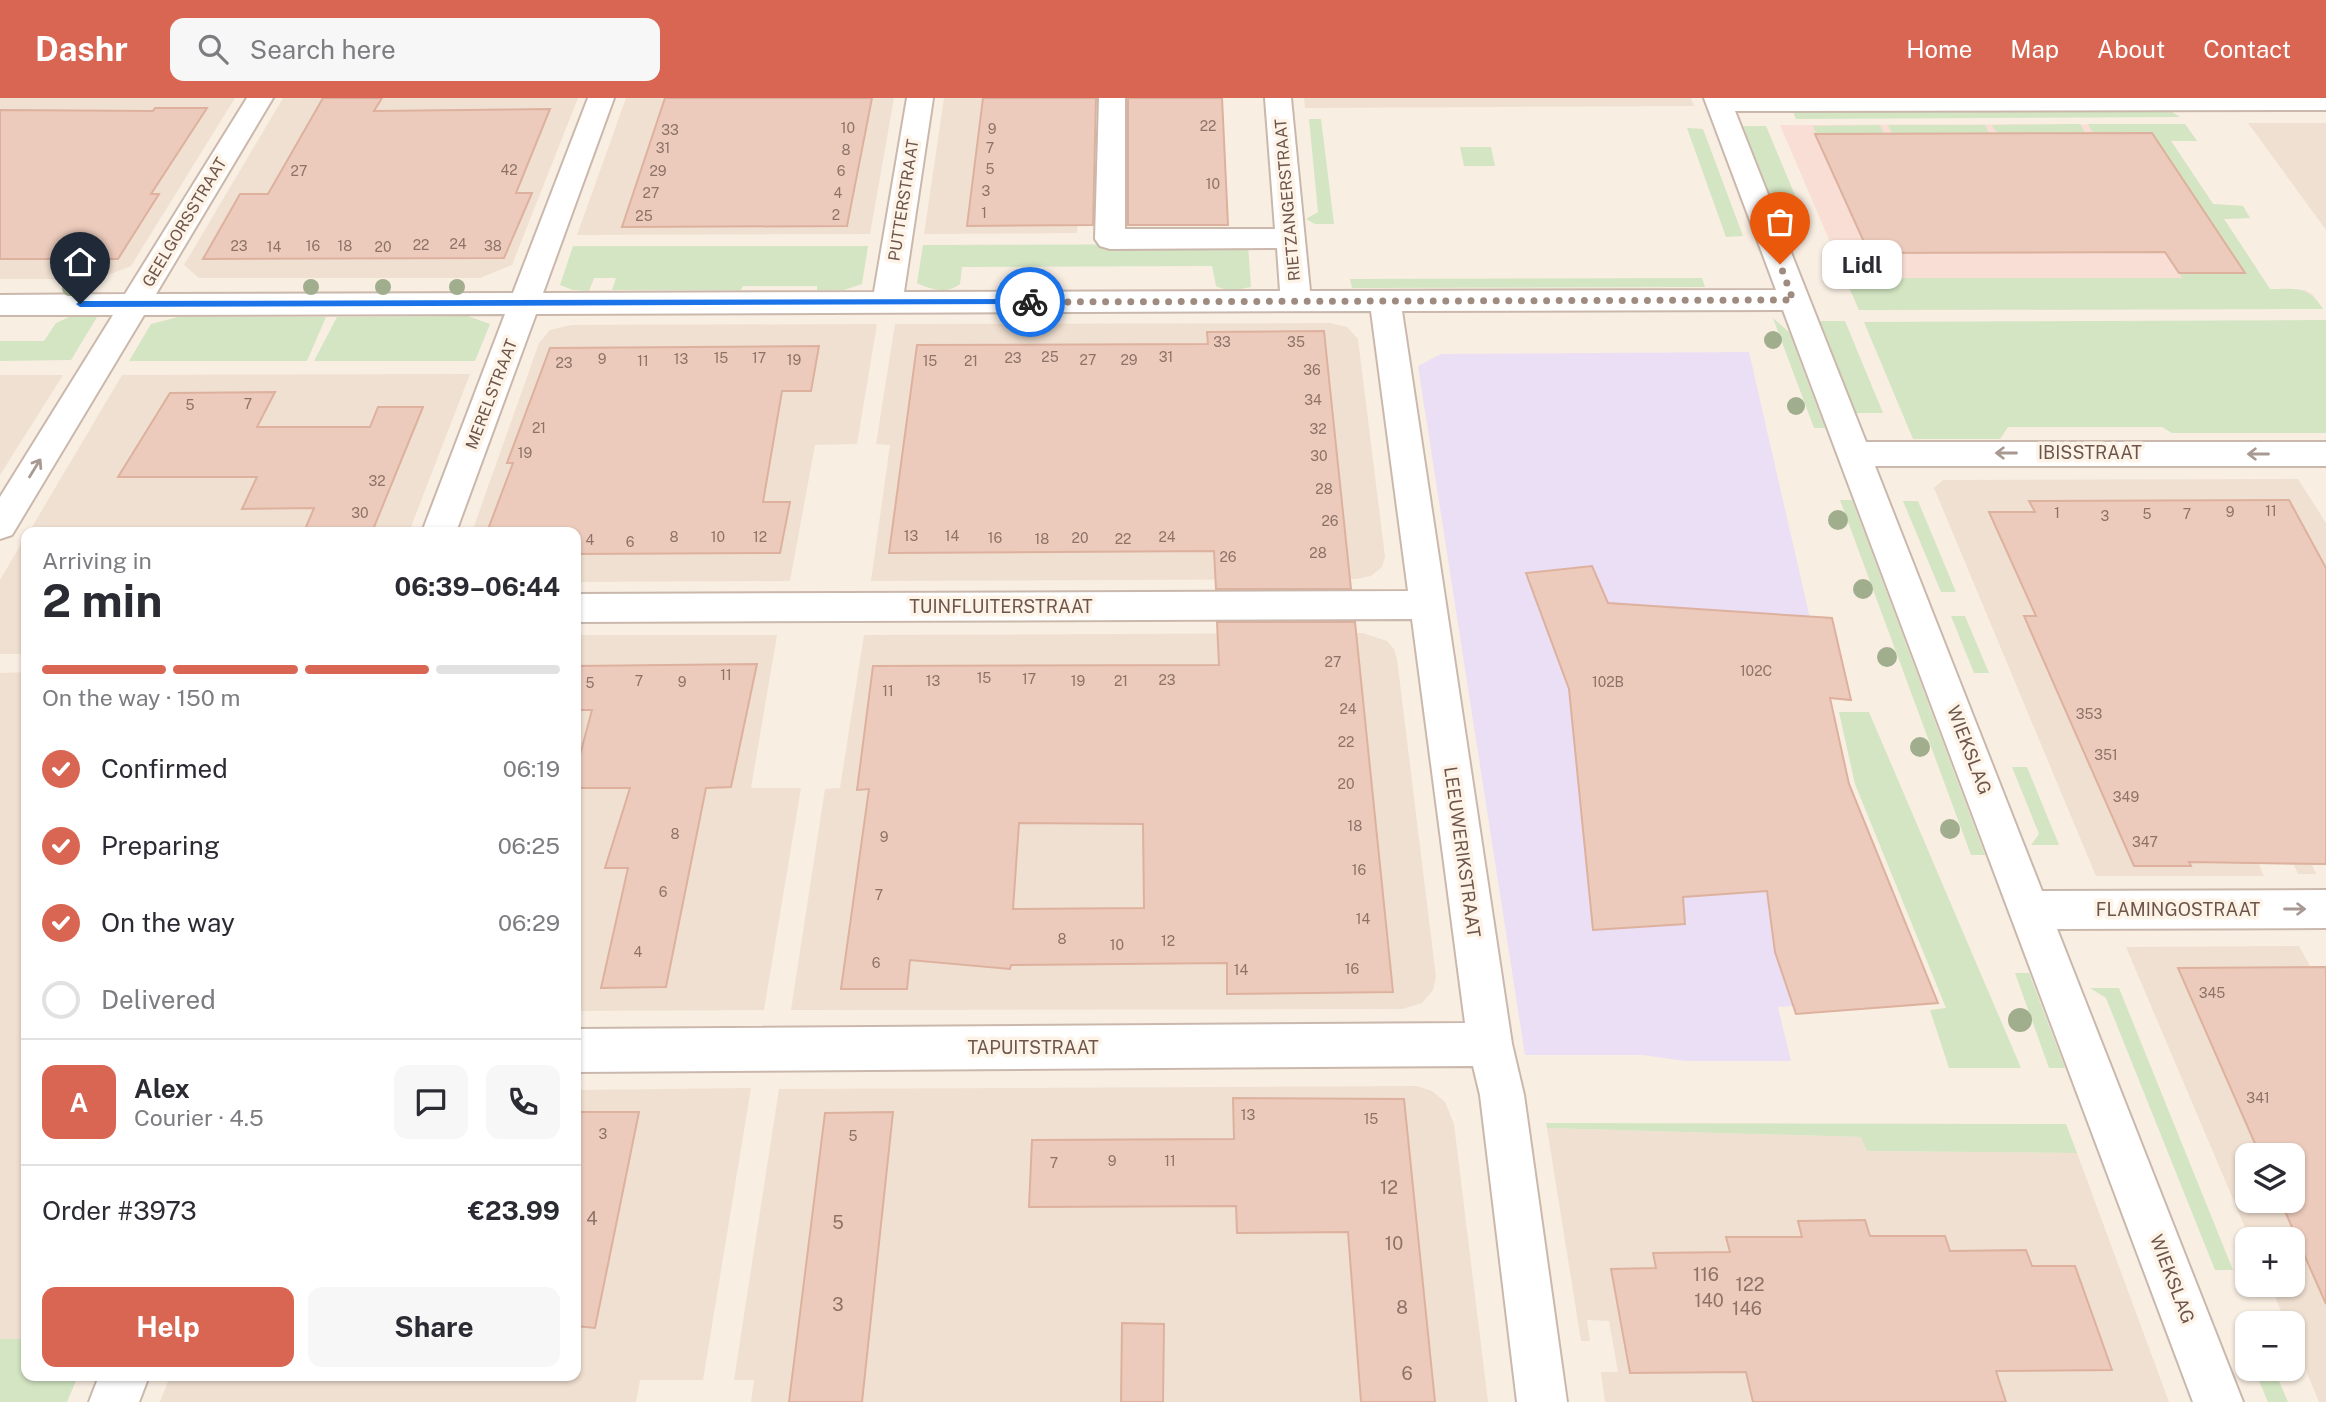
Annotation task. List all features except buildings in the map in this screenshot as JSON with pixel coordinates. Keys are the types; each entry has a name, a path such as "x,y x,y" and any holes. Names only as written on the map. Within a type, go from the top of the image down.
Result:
{"street":[{"name":"GEELGORSSTRAAT","path":"0,526 260,98"},
{"name":"MERELSTRAAT","path":"441,527 601,98"},
{"name":"PUTTERSTRAAT","path":"888,301 920,98"},
{"path":"1112,98 1110,239 1290,238"},
{"name":"RIETZANGERSTRAAT","path":"1278,98 1296,301"},
{"path":"1718,101 2326,102"},
{"name":"WIEKSLAG","path":"1718,101 2218,1402"},
{"path":"0,305 1793,300"},
{"name":"LEEUWERIKSTRAAT","path":"1385,301 1490,1044 1502,1095 1542,1402"},
{"name":"IBISSTRAAT","path":"1854,454 2326,454"},
{"name":"TUINFLUITERSTRAAT","path":"581,608 1426,605"},
{"name":"FLAMINGOSTRAAT","path":"2031,910 2326,909"},
{"name":"TAPUITSTRAAT","path":"581,1051 1490,1044"},
{"path":"114,1402 122,1381"}],"shaded area":[{"path":"0,98 235,98 131,266 98,279 0,279"},
{"path":"283,98 578,98 512,265 480,278 199,278 184,265"},
{"path":"626,98 894,98 870,234 577,235"},
{"path":"944,98 1085,98 1077,233 924,234"},
{"path":"1304,98 1691,98 1694,106 1305,108"},
{"path":"2248,123 2326,123 2326,230"},
{"path":"2185,124 2197,141 2171,141 2213,204 2243,206 2250,218 2224,219 2270,289 2305,290 2313,295 2323,309 1859,310 1780,125"},
{"path":"1330,323 1347,327 1358,339 1385,557 1382,567 1371,576 1357,579 871,581 890,445 876,444 895,324"},
{"path":"877,324 857,444 815,445 790,581 581,582 581,527 474,527 539,343 550,330 571,325"},
{"path":"1749,352 1848,784 1938,1003 1796,1014 1794,1006 1778,1007 1791,1061 1685,1061 1643,1055 1525,1055 1418,366 1441,354"},
{"path":"470,374 411,527 32,527 122,375"},
{"path":"0,375 63,375 0,475"},
{"path":"2298,479 2326,523 2326,865 2312,865 2316,874 2298,874 2294,865 2259,864 2264,876 2096,876 1934,488 1943,480"},
{"path":"21,544 21,654 0,654 0,580"},
{"path":"1363,633 1387,641 1394,649 1397,659 1436,977 1433,990 1422,1003 1402,1009 791,1010 825,789 840,788 864,635"},
{"path":"581,635 777,635 751,788 801,788 764,1010 581,1011"},
{"path":"21,672 21,1339 0,1339 0,673"},
{"path":"2299,946 2310,966 2326,966 2326,1402 2319,1402 2305,1368 2305,1311 2281,1311 2275,1297 2305,1297 2305,1227 2245,1227 2239,1213 2305,1213 2305,1143 2235,1143 2235,1204 2126,947"},
{"path":"1417,1086 1432,1091 1445,1102 1454,1124 1488,1402 751,1402 754,1380 734,1380 779,1089"},
{"path":"751,1088 703,1380 640,1380 636,1402 160,1402 168,1381 581,1381 581,1090"},
{"path":"1547,1128 1862,1137 1867,1151 2077,1153 2169,1402 1605,1402 1601,1372 1618,1372 1609,1321 1587,1320 1590,1341 1581,1341"}],"green space":[{"path":"2171,111 2180,117 1796,119 1793,112"},
{"path":"1309,119 1321,119 1334,224 1315,224 1306,219 1318,212"},
{"path":"2080,124 2085,133 1997,133 1992,125"},
{"path":"2088,124 2185,124 2197,141 2171,141 2213,204 2243,206 2250,218 2224,219 2270,289 2301,290 2312,296 2323,309 1859,310 1845,278 2182,278 2180,273 2245,273 2152,133 2093,133"},
{"path":"1880,125 1884,134 1816,134 1813,126"},
{"path":"1888,125 1985,125 1989,133 1892,134"},
{"path":"1743,126 1766,126 1799,205 1774,205"},
{"path":"1687,128 1703,129 1743,236 1726,237"},
{"path":"1460,147 1491,147 1495,166 1464,166"},
{"path":"1248,244 1251,287 1238,289 1216,286 1212,266 962,267 960,284 950,289 934,289 917,283 923,245"},
{"path":"573,246 868,246 862,284 844,290 817,290 817,286 743,286 741,290 612,290 616,278 594,278 589,291 573,290 560,285"},
{"path":"1702,278 1705,287 1352,288 1350,279"},
{"path":"468,316 490,324 475,361 314,361 337,317"},
{"path":"69,317 97,317 71,360 0,361 0,341 44,341 56,323"},
{"path":"178,317 326,317 307,361 129,361 151,324"},
{"path":"1773,318 1789,332 1825,428 1814,428"},
{"path":"2326,320 2326,433 2172,433 2162,427 2008,427 2000,439 1913,439 1864,322"},
{"path":"1820,321 1845,321 1883,413 1856,413"},
{"path":"1840,500 1852,500 1985,855 1971,855"},
{"path":"1903,501 1918,501 1956,592 1941,592"},
{"path":"1951,616 1965,616 1989,673 1974,673"},
{"path":"1839,712 1869,712 2021,1068 1949,1068 1930,1010 1946,1008 1855,784"},
{"path":"2012,767 2027,767 2059,845 2031,845 2039,834"},
{"path":"2015,973 2029,973 2065,1068 2049,1068"},
{"path":"2090,988 2119,988 2233,1270 2215,1270 2106,998"},
{"path":"1546,1123 2066,1124 2077,1153 1867,1151 1861,1137 1547,1128"},
{"path":"0,1339 21,1339 21,1381 76,1381 67,1402 0,1402"},
{"path":"2259,1381 2279,1381 2288,1402 2268,1402"}],"way so far":[{"path":"1030,302 1793,300 1780,264"}],"place":[{"name":"Lidl","path":"1780,264"}],"route":[{"path":"80,304 1030,302"}]}
